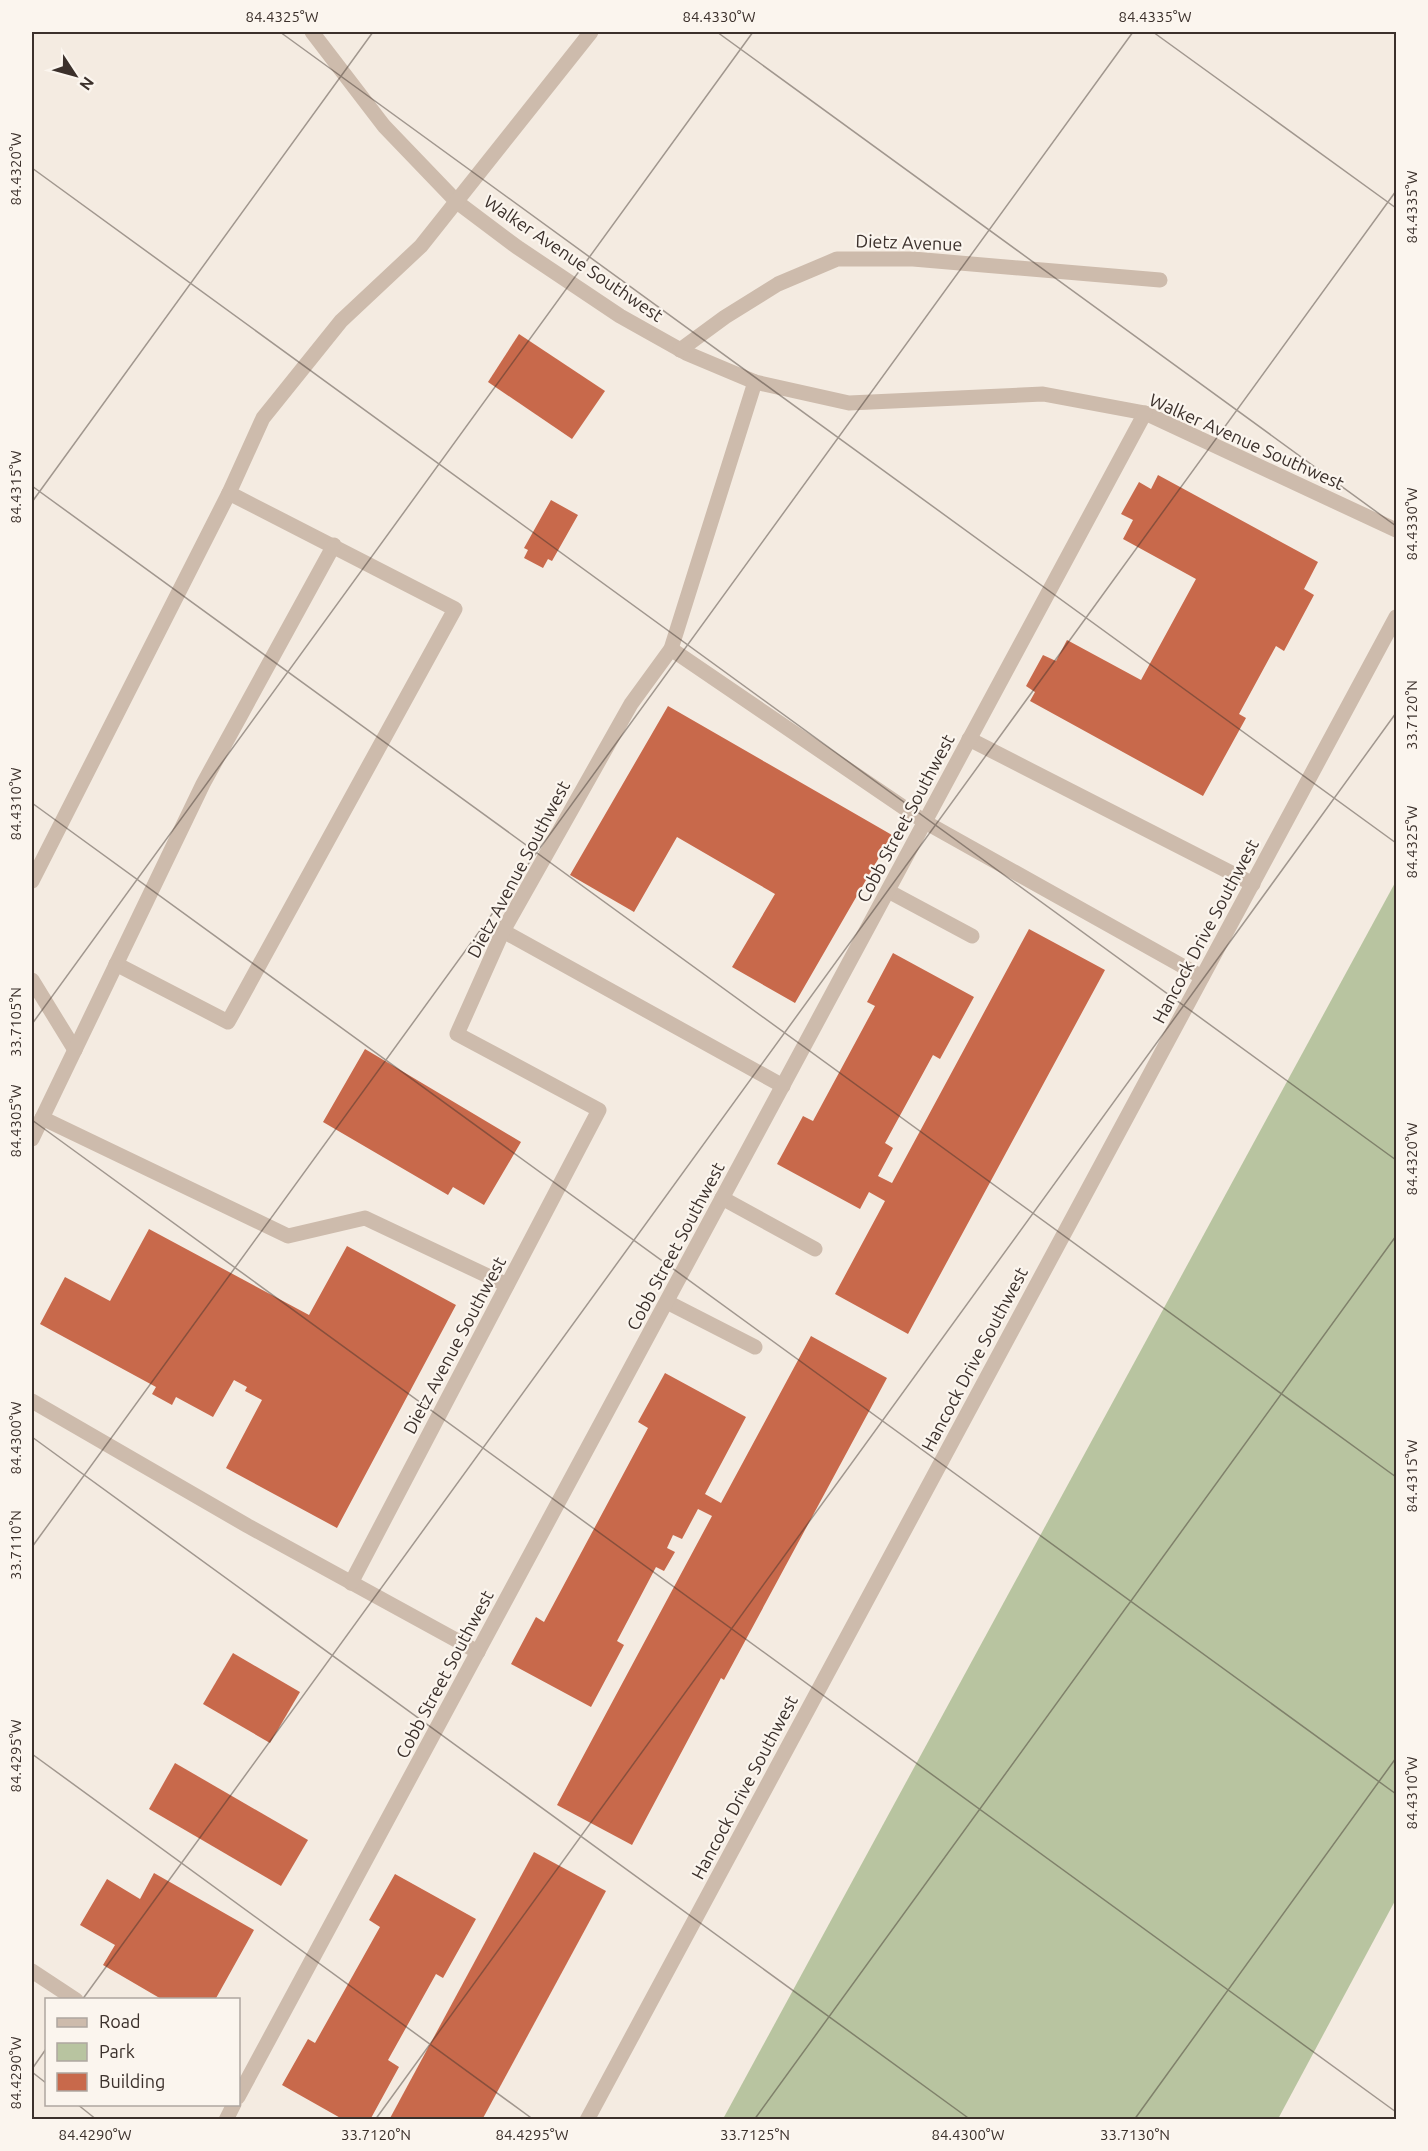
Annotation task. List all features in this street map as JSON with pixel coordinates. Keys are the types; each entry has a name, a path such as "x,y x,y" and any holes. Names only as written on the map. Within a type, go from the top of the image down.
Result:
{"street":[{"name":"Walker Avenue Southwest","path":"312,32 384,126 457,202 517,247 620,316 680,350 755,382 849,404 1043,394 1145,413 1396,530"},
{"path":"32,881 230,493 263,418 341,321 421,246 591,32"},
{"name":"Dietz Avenue","path":"680,350 725,317 778,284 837,259 913,259 1160,280"},
{"name":"Dietz Avenue Southwest","path":"351,1583 599,1110 457,1034 503,931 632,704 671,649 755,382"},
{"name":"Cobb Street Southwest","path":"240,2093 1145,413"},
{"path":"116,964 228,1022 455,609 230,493"},
{"path":"32,1139 203,784 333,545"},
{"name":"Hancock Drive Southwest","path":"586,2120 1396,617"},
{"path":"671,649 925,822 1202,977"},
{"path":"969,739 1253,884"},
{"path":"888,891 972,936"},
{"path":"503,931 783,1086"},
{"path":"32,980 75,1050"},
{"path":"42,1118 288,1236 365,1218 507,1285"},
{"path":"722,1198 815,1249"},
{"path":"667,1302 755,1347"},
{"path":"32,1401 351,1583 478,1652"},
{"path":"32,1971 73,1998"},
{"path":"226,2120 233,2106"}],"green space":[{"path":"1396,881 1396,1899 1278,2119 723,2119"}],"building":[{"path":"519,334 605,391 572,439 488,382"},
{"path":"1158,475 1318,562 1304,589 1314,595 1284,651 1276,646 1239,714 1246,718 1203,796 1030,701 1035,692 1026,686 1043,655 1056,661 1067,640 1141,680 1196,579 1123,539 1133,520 1121,514 1139,482 1151,489"},
{"path":"551,500 578,515 552,561 548,559 543,568 524,558 528,550 524,548"},
{"path":"668,706 892,835 795,1003 732,967 775,894 677,837 634,912 570,875"},
{"path":"1029,929 1105,970 908,1334 835,1294 885,1201 869,1192 860,1209 777,1164 803,1116 813,1121 875,1006 867,1002 893,953 974,997 940,1059 933,1055 885,1143 893,1148 878,1176 892,1183"},
{"path":"365,1049 521,1142 484,1205 453,1187 448,1195 323,1122"},
{"path":"149,1229 309,1315 347,1246 456,1305 337,1528 226,1468 262,1400 245,1391 247,1387 234,1380 213,1417 176,1397 172,1405 152,1394 156,1387 40,1324 65,1277 110,1301"},
{"path":"811,1336 887,1378 724,1680 721,1678 632,1845 557,1805 712,1516 698,1509 682,1539 673,1535 667,1548 675,1552 664,1571 656,1567 617,1641 624,1645 591,1707 511,1664 536,1617 544,1622 648,1428 638,1422 665,1373 746,1417 705,1494 721,1503"},
{"path":"233,1653 300,1692 270,1743 203,1704"},
{"path":"175,1763 308,1840 281,1886 149,1809"},
{"path":"534,1852 606,1891 482,2120 389,2120"},
{"path":"154,1873 254,1930 216,1998 160,1998 103,1965 115,1945 80,1925 107,1879 140,1899"},
{"path":"395,1874 476,1919 443,1978 436,1974 388,2060 399,2067 370,2120 344,2120 282,2085 308,2039 315,2043 380,1927 369,1920"}]}
